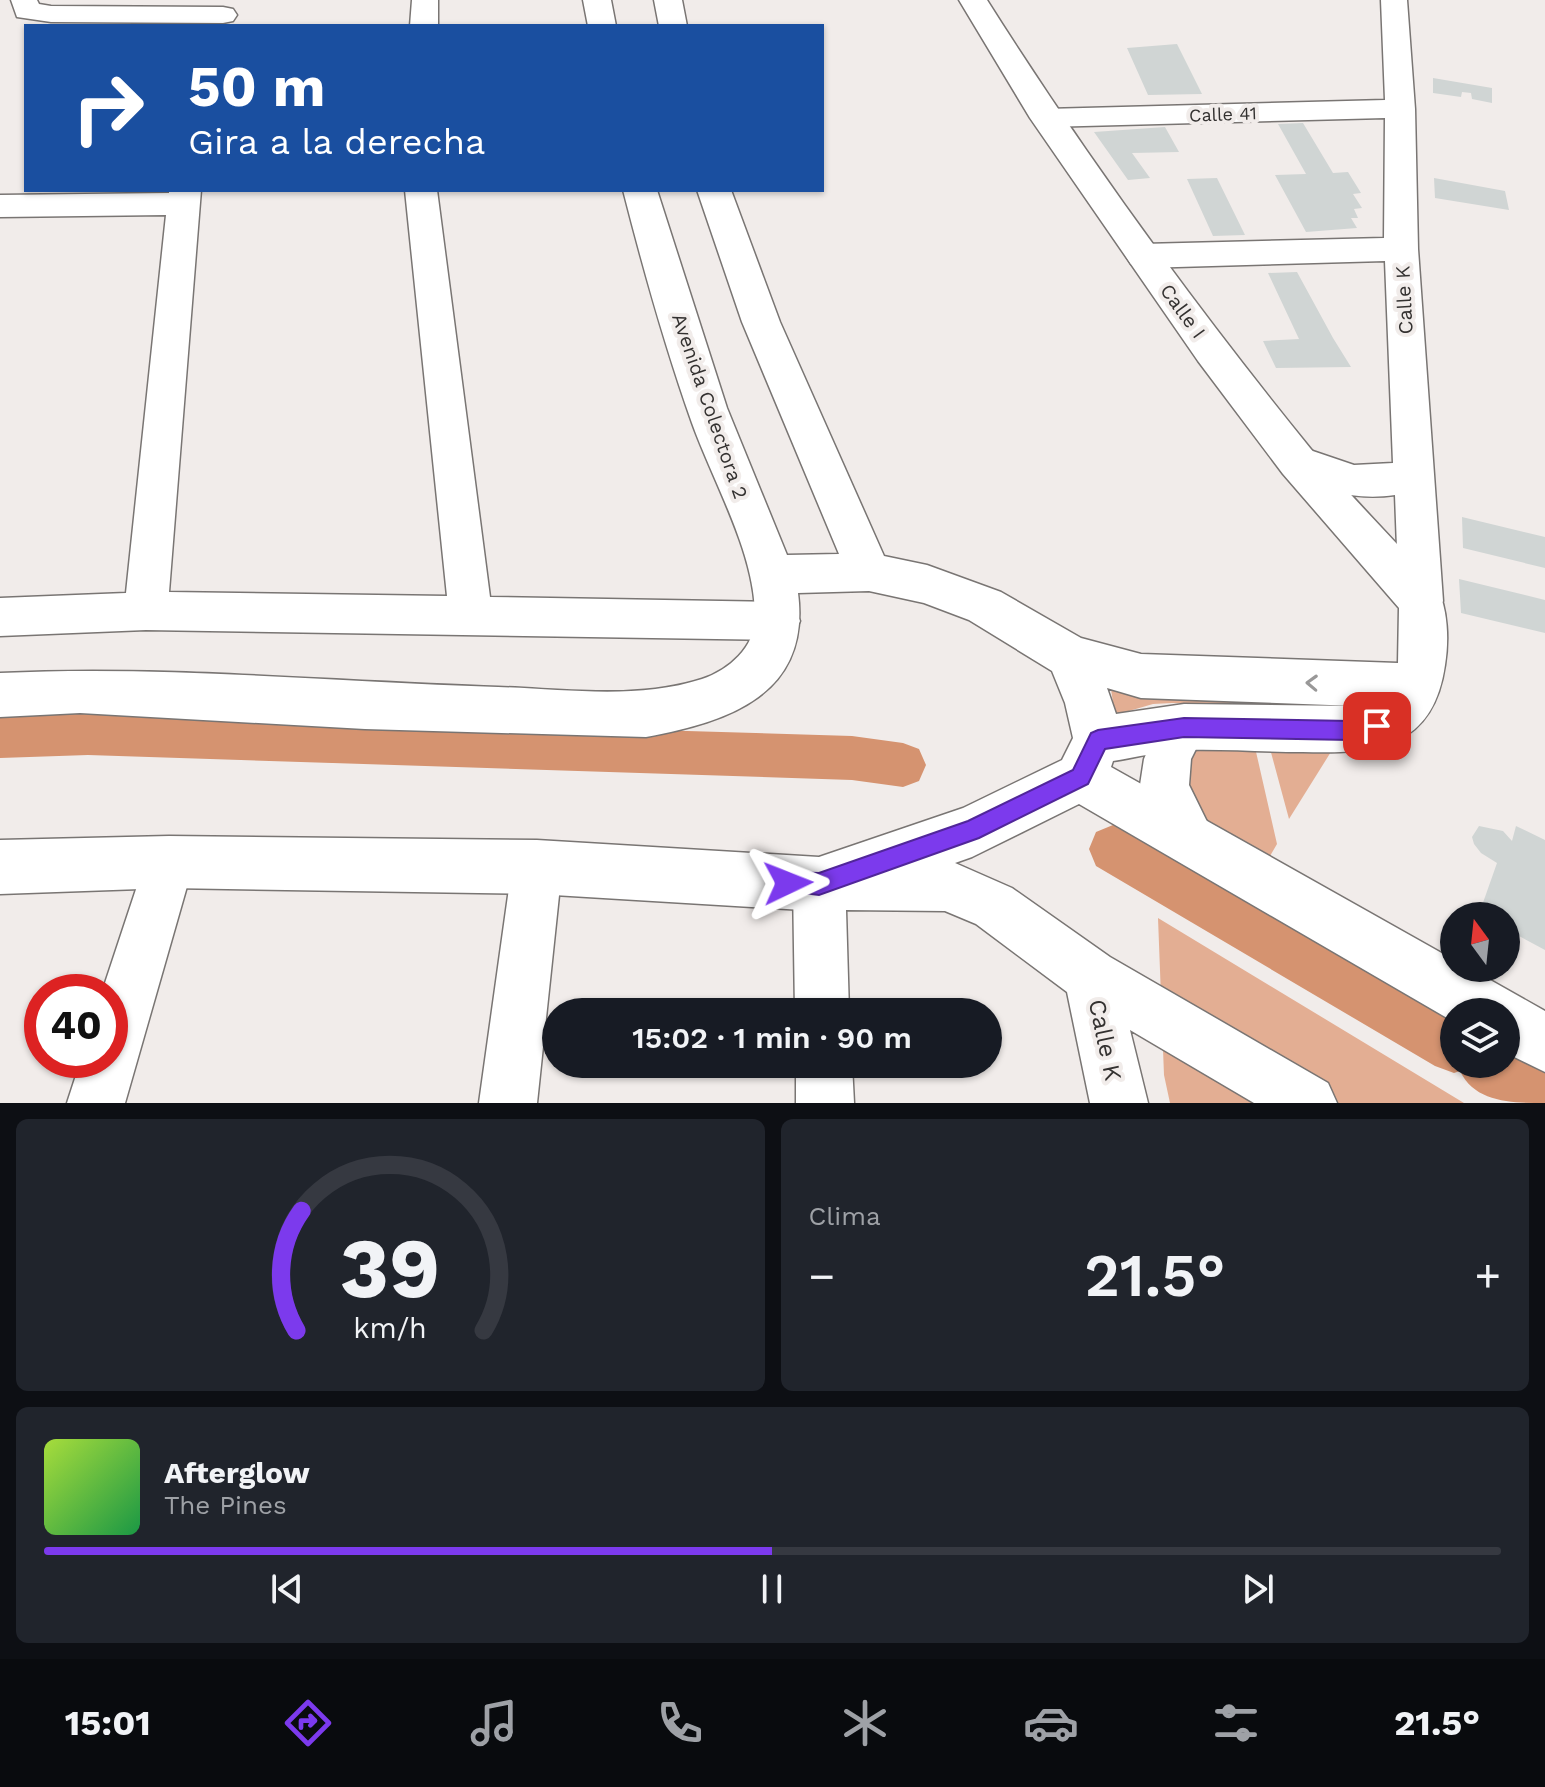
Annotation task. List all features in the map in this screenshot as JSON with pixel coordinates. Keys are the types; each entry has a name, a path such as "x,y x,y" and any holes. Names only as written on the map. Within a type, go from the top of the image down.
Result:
{"street":[{"path":"24,0 27,11 51,14 223,14"},
{"path":"424,24 425,0"},
{"path":"597,0 602,24"},
{"path":"668,0 673,24"},
{"name":"Calle I","path":"973,0 1046,118 1143,256 1298,462 1421,601"},
{"name":"Calle K","path":"1394,0 1400,109 1401,249 1421,601"},
{"name":"Calle 41","path":"1046,118 1400,109"},
{"path":"421,192 467,565 469,614"},
{"name":"Avenida Colectora 2","path":"641,192 711,421 775,598"},
{"path":"715,192 761,322 869,572"},
{"path":"0,206 183,197 146,611"},
{"path":"1143,256 1401,249"},
{"path":"1298,462 1350,483 1384,482 1414,476"},
{"path":"0,617 146,611 469,614 775,598 869,572 958,594 985,606 1070,657 1141,676 1386,683 1418,687"},
{"path":"0,695 80,691 365,706 646,714 689,707 734,689 765,664 777,638 775,598"},
{"path":"819,884 972,831 1089,759 1184,727 1351,730 1377,726 1405,708 1418,687 1424,649 1421,601"},
{"path":"1070,657 1089,703 1089,759"},
{"path":"1184,727 1165,759 1164,792 1191,840"},
{"path":"1089,759 1191,840 1467,998"},
{"path":"0,867 169,862 537,867 819,884 946,885 994,906 1091,976 1308,1103"},
{"path":"128,998 169,862"},
{"path":"508,1103 537,867"},
{"path":"819,884 822,998"},
{"name":"Calle K","path":"1091,976 1119,1103"},
{"path":"1520,1029 1545,1043"},
{"path":"96,1103 104,1078"},
{"path":"824,1078 825,1103"}],"shaded area":[{"path":"1110,683 1362,703 1353,709 1172,703 1153,704 1115,715"},
{"path":"1254,743 1277,844 1267,861 1195,814 1183,761 1196,749"},
{"path":"1269,745 1334,747 1289,819"},
{"path":"1158,918 1464,1103 1170,1103 1164,1075"}],"building":[{"path":"1177,44 1202,94 1148,95 1127,48"},
{"path":"1433,78 1492,88 1492,103 1472,99 1471,93 1462,92 1461,97 1433,93"},
{"path":"1303,123 1333,173 1348,172 1361,193 1353,194 1362,208 1354,209 1358,218 1351,218 1357,228 1306,232 1275,175 1306,174 1278,124"},
{"path":"1165,127 1179,152 1132,153 1150,178 1128,180 1094,132"},
{"path":"1217,178 1245,235 1213,236 1187,179"},
{"path":"1434,178 1505,191 1509,210 1435,198"},
{"path":"1297,272 1351,367 1276,368 1263,341 1299,339 1268,273"},
{"path":"1462,517 1545,537 1545,568 1463,548"},
{"path":"1459,579 1545,600 1545,633 1461,613"},
{"path":"1479,826 1503,831 1512,841 1516,826 1545,840 1545,950 1520,937 1520,902 1483,902 1497,863 1481,853 1472,837"}],"waterway":[{"path":"0,737 88,734 852,758 903,765"},
{"path":"1113,849 1440,1039"},
{"path":"1508,1078 1545,1100"}],"route":[{"path":"788,883 819,884 972,831 1080,777 1098,740 1184,727 1351,730 1377,726"}]}
